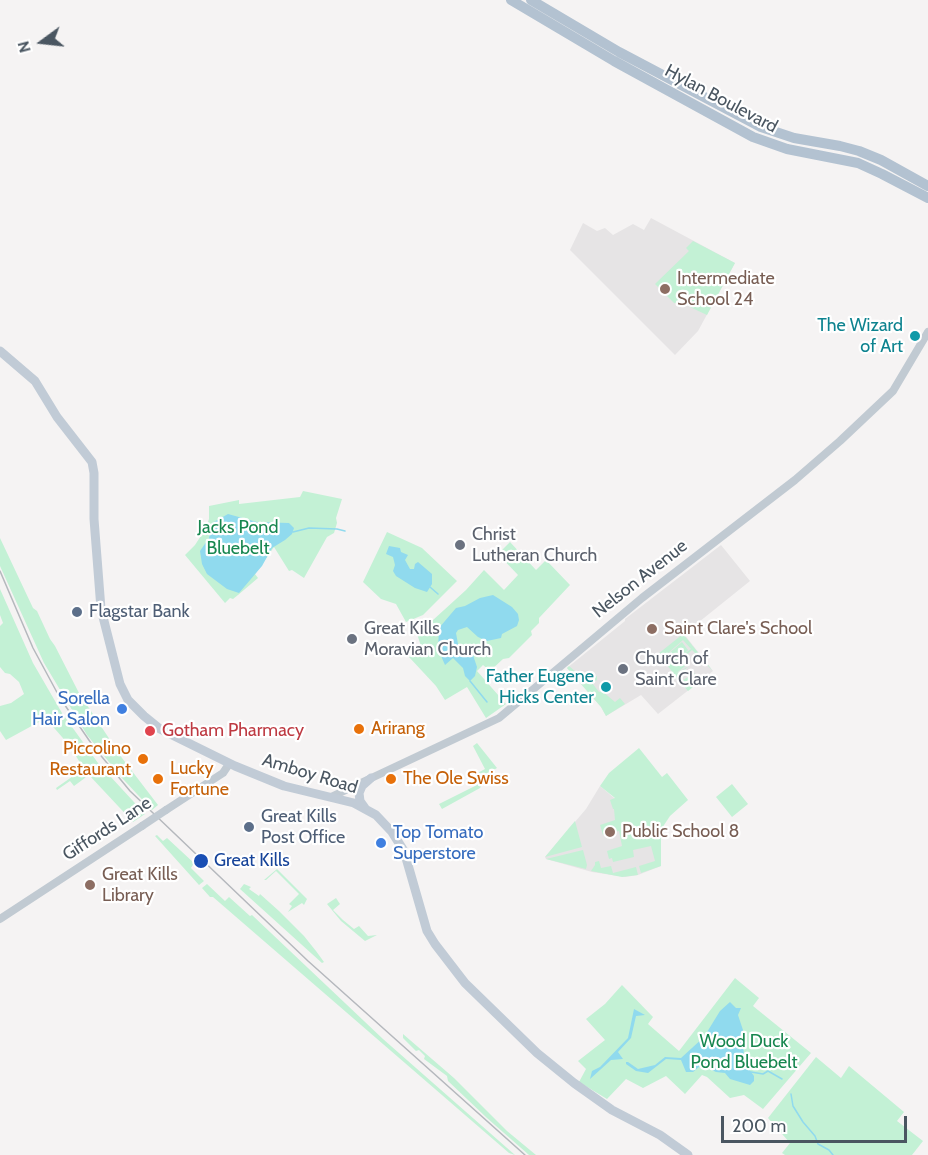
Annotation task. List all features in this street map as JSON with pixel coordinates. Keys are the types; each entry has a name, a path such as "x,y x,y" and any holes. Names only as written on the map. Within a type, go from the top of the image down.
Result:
{"main road":[{"name":"Hylan Boulevard","path":"511,0 608,58 753,137 787,149 858,164 928,198"},
{"name":"Hylan Boulevard","path":"531,0 625,55 761,127 794,138 859,151 881,160 928,186"},
{"name":"Amboy Road","path":"0,351 35,381 57,417 92,462 94,527 101,609 125,695 144,716 160,729 230,764 284,786 331,797 364,808 385,824 398,840 412,874 427,931 465,983 537,1053 574,1083 612,1110 660,1135 688,1155"},
{"path":"364,808 360,801 360,793 362,786 371,778"}],"street":[{"name":"Nelson Avenue","path":"331,797 499,718 640,599 795,480 840,441 893,391 928,332"},
{"name":"Giffords Lane","path":"0,919 223,773 230,764"}],"shaded area":[{"name":"Intermediate School 24","path":"651,218 735,263 698,331 675,355 570,250 583,223 597,231 605,228 613,235 633,224 644,230"},
{"name":"Saint Clare's School","path":"721,545 750,581 684,634 713,671 658,714 641,695 606,716 567,668 625,619"},
{"name":"Public School 8","path":"600,786 660,837 661,866 638,875 625,877 592,872 546,859 545,857 586,809"}],"green space":[{"path":"693,241 735,263 707,315 687,304 674,303 655,284 689,251 686,248"},
{"name":"Jacks Pond Bluebelt","path":"303,491 342,499 334,533 327,537 304,578 292,570 289,571 274,547 255,574 258,578 225,603 185,555 206,528 209,506 239,500 239,504 300,497"},
{"path":"387,532 422,548 457,581 423,615 406,622 396,604 381,599 363,582"},
{"path":"0,538 33,608 37,611 79,693 122,758 158,805 152,810 87,735 44,663 0,566"},
{"path":"510,542 536,570 546,560 570,585 539,618 539,623 531,631 532,635 509,658 503,659 490,671 483,665 477,671 506,704 486,718 467,687 445,700 436,686 409,657 423,652 416,631 433,620 484,570 504,590 518,575 498,554"},
{"path":"0,589 33,663 62,713 98,763 145,814 133,822 89,775 74,786 70,781 57,790 56,788 76,774 79,761 69,745 48,721 39,722 6,740 0,731 0,706 11,703 24,694 19,682 0,667 0,626 3,623 0,615"},
{"path":"683,634 713,671 692,650 684,657 689,663 675,674 689,666 678,675 682,681 694,673 701,681 688,691 662,659 666,658 672,664 667,655 682,642 688,650 684,654 691,649 683,640 667,654 660,656 658,654"},
{"path":"569,666 588,683 591,683 591,680 597,676 597,680 592,683 599,692 602,691 615,702 620,698 625,704 606,716 567,668"},
{"path":"477,743 497,768 479,778 482,785 480,788 442,809 439,804 477,785 472,776 485,769 473,746"},
{"path":"639,748 662,777 667,773 688,800 670,816 664,825 661,834 661,866 641,873 639,866 655,861 651,846 633,850 634,857 613,862 612,858 609,859 607,851 622,846 619,831 603,835 600,825 615,820 610,800 615,798 600,786 609,773"},
{"path":"732,784 748,804 732,817 716,797"},
{"path":"575,821 582,847 545,857 569,828"},
{"path":"157,835 163,841 167,838 194,863 191,868 204,881 199,885 155,836"},
{"path":"583,850 586,869 546,859"},
{"path":"599,861 601,868 611,866 613,873 636,867 638,875 622,877 591,871 595,862"},
{"path":"277,869 307,899 304,905 302,903 288,912 292,906 289,904 299,894 276,871 264,880"},
{"path":"207,884 225,901 229,897 250,916 252,915 383,1039 515,1155 509,1153 213,897 210,897 202,888"},
{"path":"244,884 251,887 249,889 259,896 260,894 279,911 304,936 324,962 322,963 240,889"},
{"path":"336,898 340,904 333,910 343,920 354,929 359,926 368,936 377,935 365,941 341,921 327,904"},
{"name":"Wood Duck Pond Bluebelt","path":"735,978 759,998 753,1006 811,1053 763,1109 744,1095 730,1098 702,1075 685,1094 666,1076 643,1088 626,1079 607,1099 579,1082 586,1069 578,1061 605,1040 586,1019 605,1004 622,985 653,1017 648,1024 679,1051"},
{"path":"403,1034 536,1155 529,1155 487,1118 448,1081 447,1076 424,1059 425,1056 419,1050 416,1051 403,1038"},
{"name":"Wood Duck Pond Bluebelt","path":"816,1057 841,1078 849,1066 904,1112 897,1121 923,1141 912,1155 785,1155 782,1153 790,1143 768,1118"}],"water":[{"path":"228,514 257,522 289,523 294,528 292,534 272,548 262,566 239,593 227,589 207,574 202,564 200,551 209,538 212,523"},
{"path":"389,546 400,548 401,552 408,555 405,560 410,569 414,569 418,562 432,574 432,584 427,592 415,588 396,576 393,571 395,565 393,557 386,554"},
{"path":"493,595 512,607 518,614 519,620 517,626 502,634 501,638 487,641 478,637 467,627 458,630 456,633 458,644 473,655 477,667 475,676 470,681 465,676 463,668 453,658 445,665 438,649 439,628 456,608"},
{"path":"730,1002 736,1008 741,1008 738,1015 743,1030 744,1062 754,1076 754,1081 750,1085 730,1079 725,1073 708,1068 699,1067 693,1072 686,1072 681,1060 666,1059 648,1073 636,1071 626,1064 628,1062 638,1069 655,1065 665,1057 681,1058 704,1037 720,1011"},
{"path":"634,1009 645,1015 636,1016 631,1038 618,1052 623,1059 611,1060 590,1079 592,1071 600,1067 628,1038"}],"waterway":[{"path":"293,532 309,528 345,531"},
{"path":"430,587 438,594"},
{"path":"470,681 487,702"},
{"path":"751,1072 763,1074 768,1071 782,1079"},
{"path":"791,1094 793,1106 815,1136 818,1144 833,1155"}],"railway":[{"path":"0,571 33,648 60,698 93,746 130,791 308,961 525,1155"}],"place":[{"name":"Intermediate School 24","path":"665,289"},
{"name":"The Wizard of Art","path":"915,336"},
{"name":"Christ Lutheran Church","path":"460,545"},
{"name":"Flagstar Bank","path":"77,612"},
{"name":"Saint Clare's School","path":"652,629"},
{"name":"Great Kills Moravian Church","path":"352,639"},
{"name":"Church of Saint Clare","path":"623,669"},
{"name":"Father Eugene Hicks Center","path":"606,687"},
{"name":"Sorella Hair Salon","path":"122,709"},
{"name":"Arirang","path":"359,729"},
{"name":"Gotham Pharmacy","path":"150,731"},
{"name":"Piccolino Restaurant","path":"143,759"},
{"name":"Lucky Fortune","path":"158,779"},
{"name":"The Ole Swiss","path":"391,779"},
{"name":"Great Kills Post Office","path":"249,827"},
{"name":"Public School 8","path":"610,832"},
{"name":"Top Tomato Superstore","path":"381,843"},
{"name":"Great Kills","path":"201,861"},
{"name":"Great Kills Library","path":"90,885"}]}
